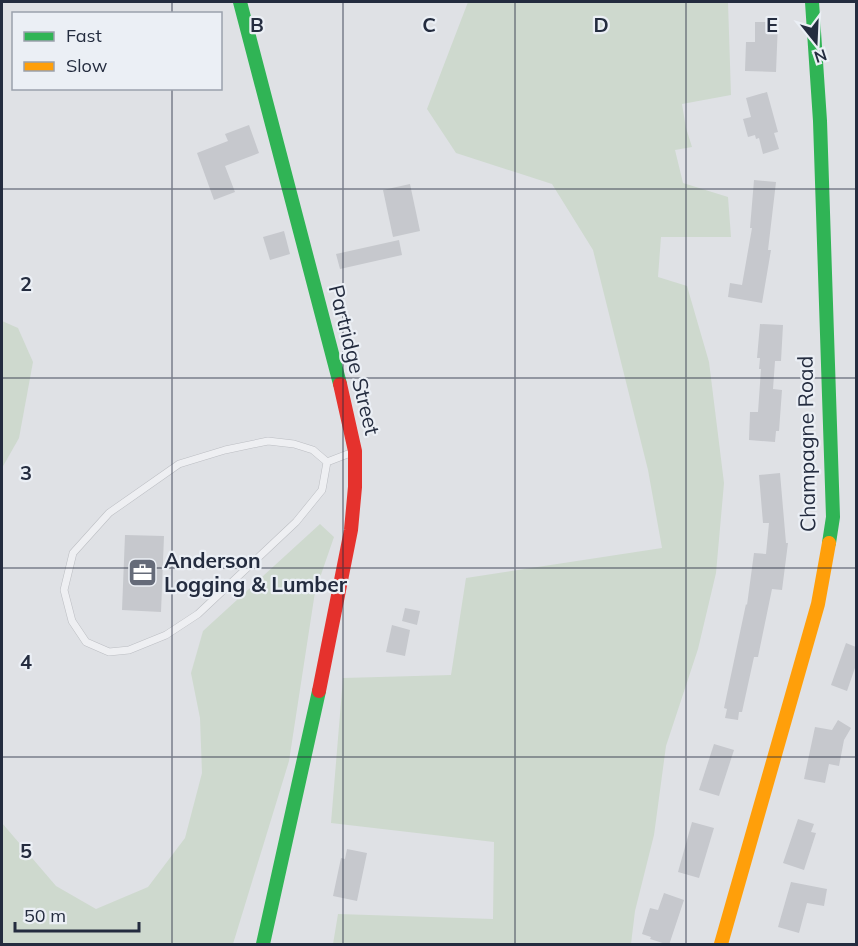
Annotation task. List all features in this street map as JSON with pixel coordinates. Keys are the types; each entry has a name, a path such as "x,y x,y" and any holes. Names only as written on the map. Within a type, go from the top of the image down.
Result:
{"street":[{"name":"Partridge Street","path":"240,2 356,451 351,530 325,663 263,945"},
{"name":"Champagne Road","path":"721,945 818,604 833,517 824,211 812,2"}],"lane":[{"path":"268,441 294,444 313,450 327,462 321,490 297,522 198,614 166,635 129,650 109,652 86,642 72,621 64,590 73,553 109,513 179,464 225,450 268,441"},
{"path":"327,462 356,451"}],"shaded area":[{"path":"468,2 728,2 731,95 682,104 692,147 675,150 683,183 728,197 731,237 661,237 658,277 687,286 709,362 724,483 716,573 698,649 666,746 654,835 635,911 631,944 333,944 338,914 493,919 494,842 331,823 343,678 451,675 466,578 662,548 648,470 593,250 552,184 456,153 427,109"},
{"path":"2,321 18,328 33,362 19,438 2,468"},
{"path":"320,524 334,537 315,592 289,761 233,944 2,944 2,823 56,886 96,909 148,887 185,838 202,773 200,718 191,673 203,631"}],"building":[{"path":"755,22 778,22 776,72 745,71 746,42 755,42"},
{"path":"767,92 778,132 774,133 779,149 763,154 759,138 756,139 755,135 748,137 743,119 751,117 746,98"},
{"path":"249,125 259,153 225,166 235,192 214,200 197,153 228,141 225,134"},
{"path":"754,180 776,182 768,250 771,250 762,303 728,297 730,283 742,285 752,228 750,228"},
{"path":"410,184 420,231 393,237 383,190"},
{"path":"284,231 290,254 270,260 263,237"},
{"path":"399,240 402,255 340,269 336,254"},
{"path":"760,324 783,325 781,361 775,361 773,389 782,390 779,431 776,431 775,442 749,440 750,412 758,412 761,369 759,369 760,358 757,358"},
{"path":"780,473 786,543 788,543 782,590 772,589 758,657 754,657 742,712 739,712 738,720 725,718 727,709 724,708 747,605 754,553 766,554 769,523 763,523 759,475"},
{"name":"Anderson Logging & Lumber","path":"125,535 164,536 161,612 122,610"},
{"path":"405,608 420,611 417,625 402,621"},
{"path":"392,625 410,630 405,656 386,652"},
{"path":"846,643 856,647 856,665 847,691 831,685"},
{"path":"838,720 851,728 844,740 839,766 829,764 825,783 804,779 815,727 832,730"},
{"path":"714,744 734,750 719,796 699,790"},
{"path":"798,819 814,824 811,832 816,833 804,870 783,863"},
{"path":"692,822 714,828 699,878 678,872"},
{"path":"347,849 367,853 357,901 333,896 341,858 345,859"},
{"path":"791,882 827,889 824,906 807,903 799,933 778,927"},
{"path":"664,893 684,900 669,945 642,934 650,908 658,910"}],"traffic: fast":[{"path":"240,2 340,384"},
{"path":"812,2 820,121 833,517 829,543"},
{"path":"263,944 319,691"}],"traffic: slow":[{"path":"721,944 818,604 829,543"}],"traffic: jam":[{"path":"319,691 351,530 355,487 355,451 340,384"}],"place":[{"name":"Anderson Logging & Lumber","path":"143,573"}]}
